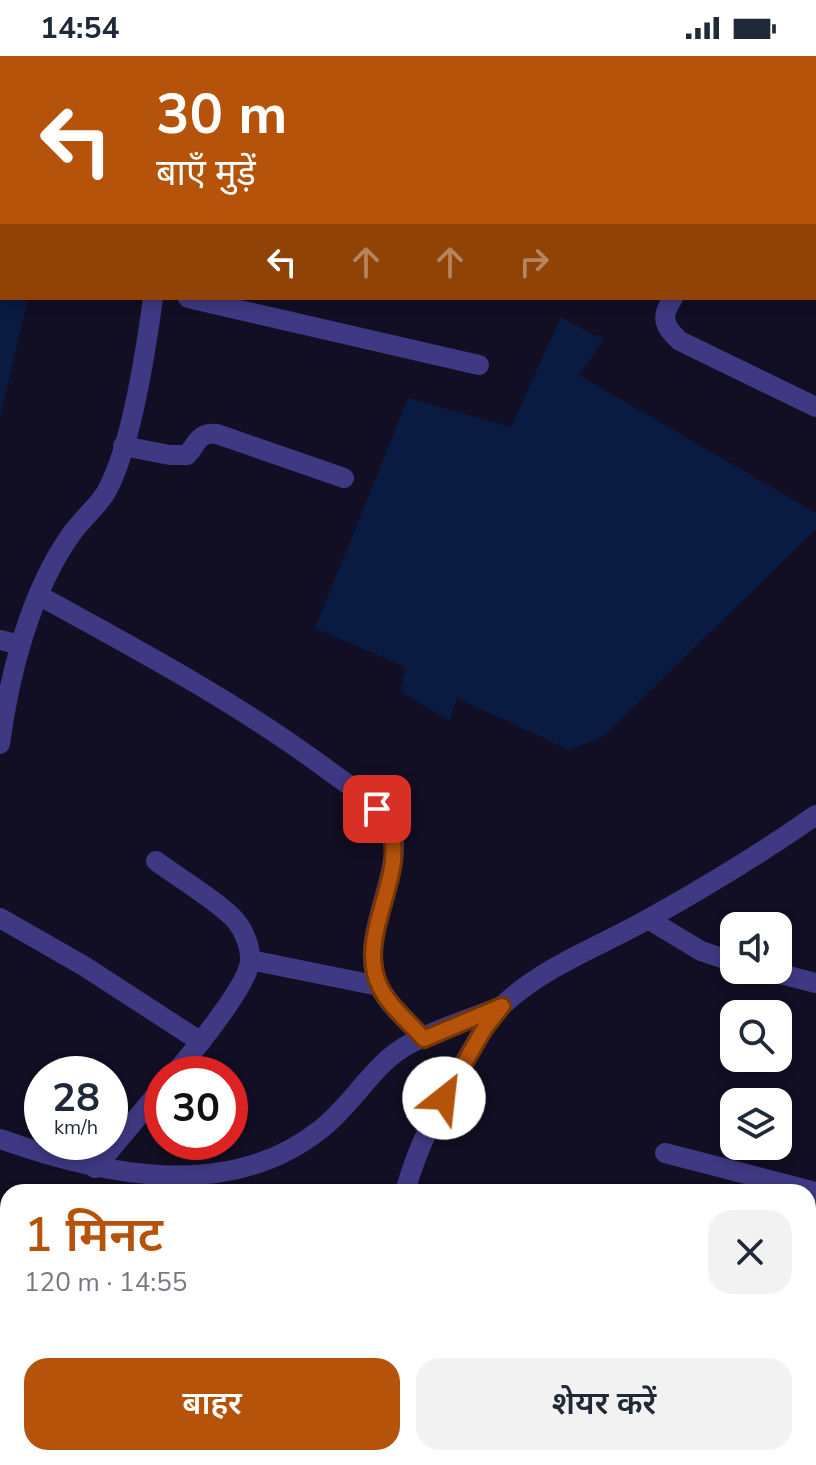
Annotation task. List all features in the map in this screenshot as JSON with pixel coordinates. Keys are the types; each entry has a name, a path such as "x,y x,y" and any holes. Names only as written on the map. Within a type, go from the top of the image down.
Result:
{"street":[{"path":"0,744 10,642 40,596 70,537 105,494 123,446 153,300"},
{"path":"197,300 479,365"},
{"path":"672,300 664,319 666,329 680,341 816,407"},
{"path":"123,446 187,455 199,436 217,434 344,478"},
{"path":"40,596 232,704 297,747 377,809 390,827 393,850 376,925 375,970 379,986 424,1039"},
{"path":"407,1184 412,1164 456,1075 502,1006 539,977 648,919 816,815"},
{"path":"156,861 234,918 244,934 250,960 247,974 189,1056"},
{"path":"0,918 84,966 201,1042"},
{"path":"648,919 701,951 720,957"},
{"path":"250,960 379,986"},
{"path":"792,977 816,983"},
{"path":"0,1139 95,1168 153,1176 226,1170 282,1153 321,1129 390,1057 502,1006"},
{"path":"95,1168 144,1109"},
{"path":"665,1153 785,1184"},
{"path":"396,1184 412,1164"}],"water":[{"path":"0,300 28,300 0,417"},
{"path":"561,317 604,340 579,375 816,513 816,529 604,736 569,750 457,698 450,721 401,692 405,667 315,628 408,398 511,427"}],"route":[{"path":"377,809 390,827 393,841 393,859 376,925 374,950 379,986 424,1039 502,1006 484,1029 444,1098"}]}
